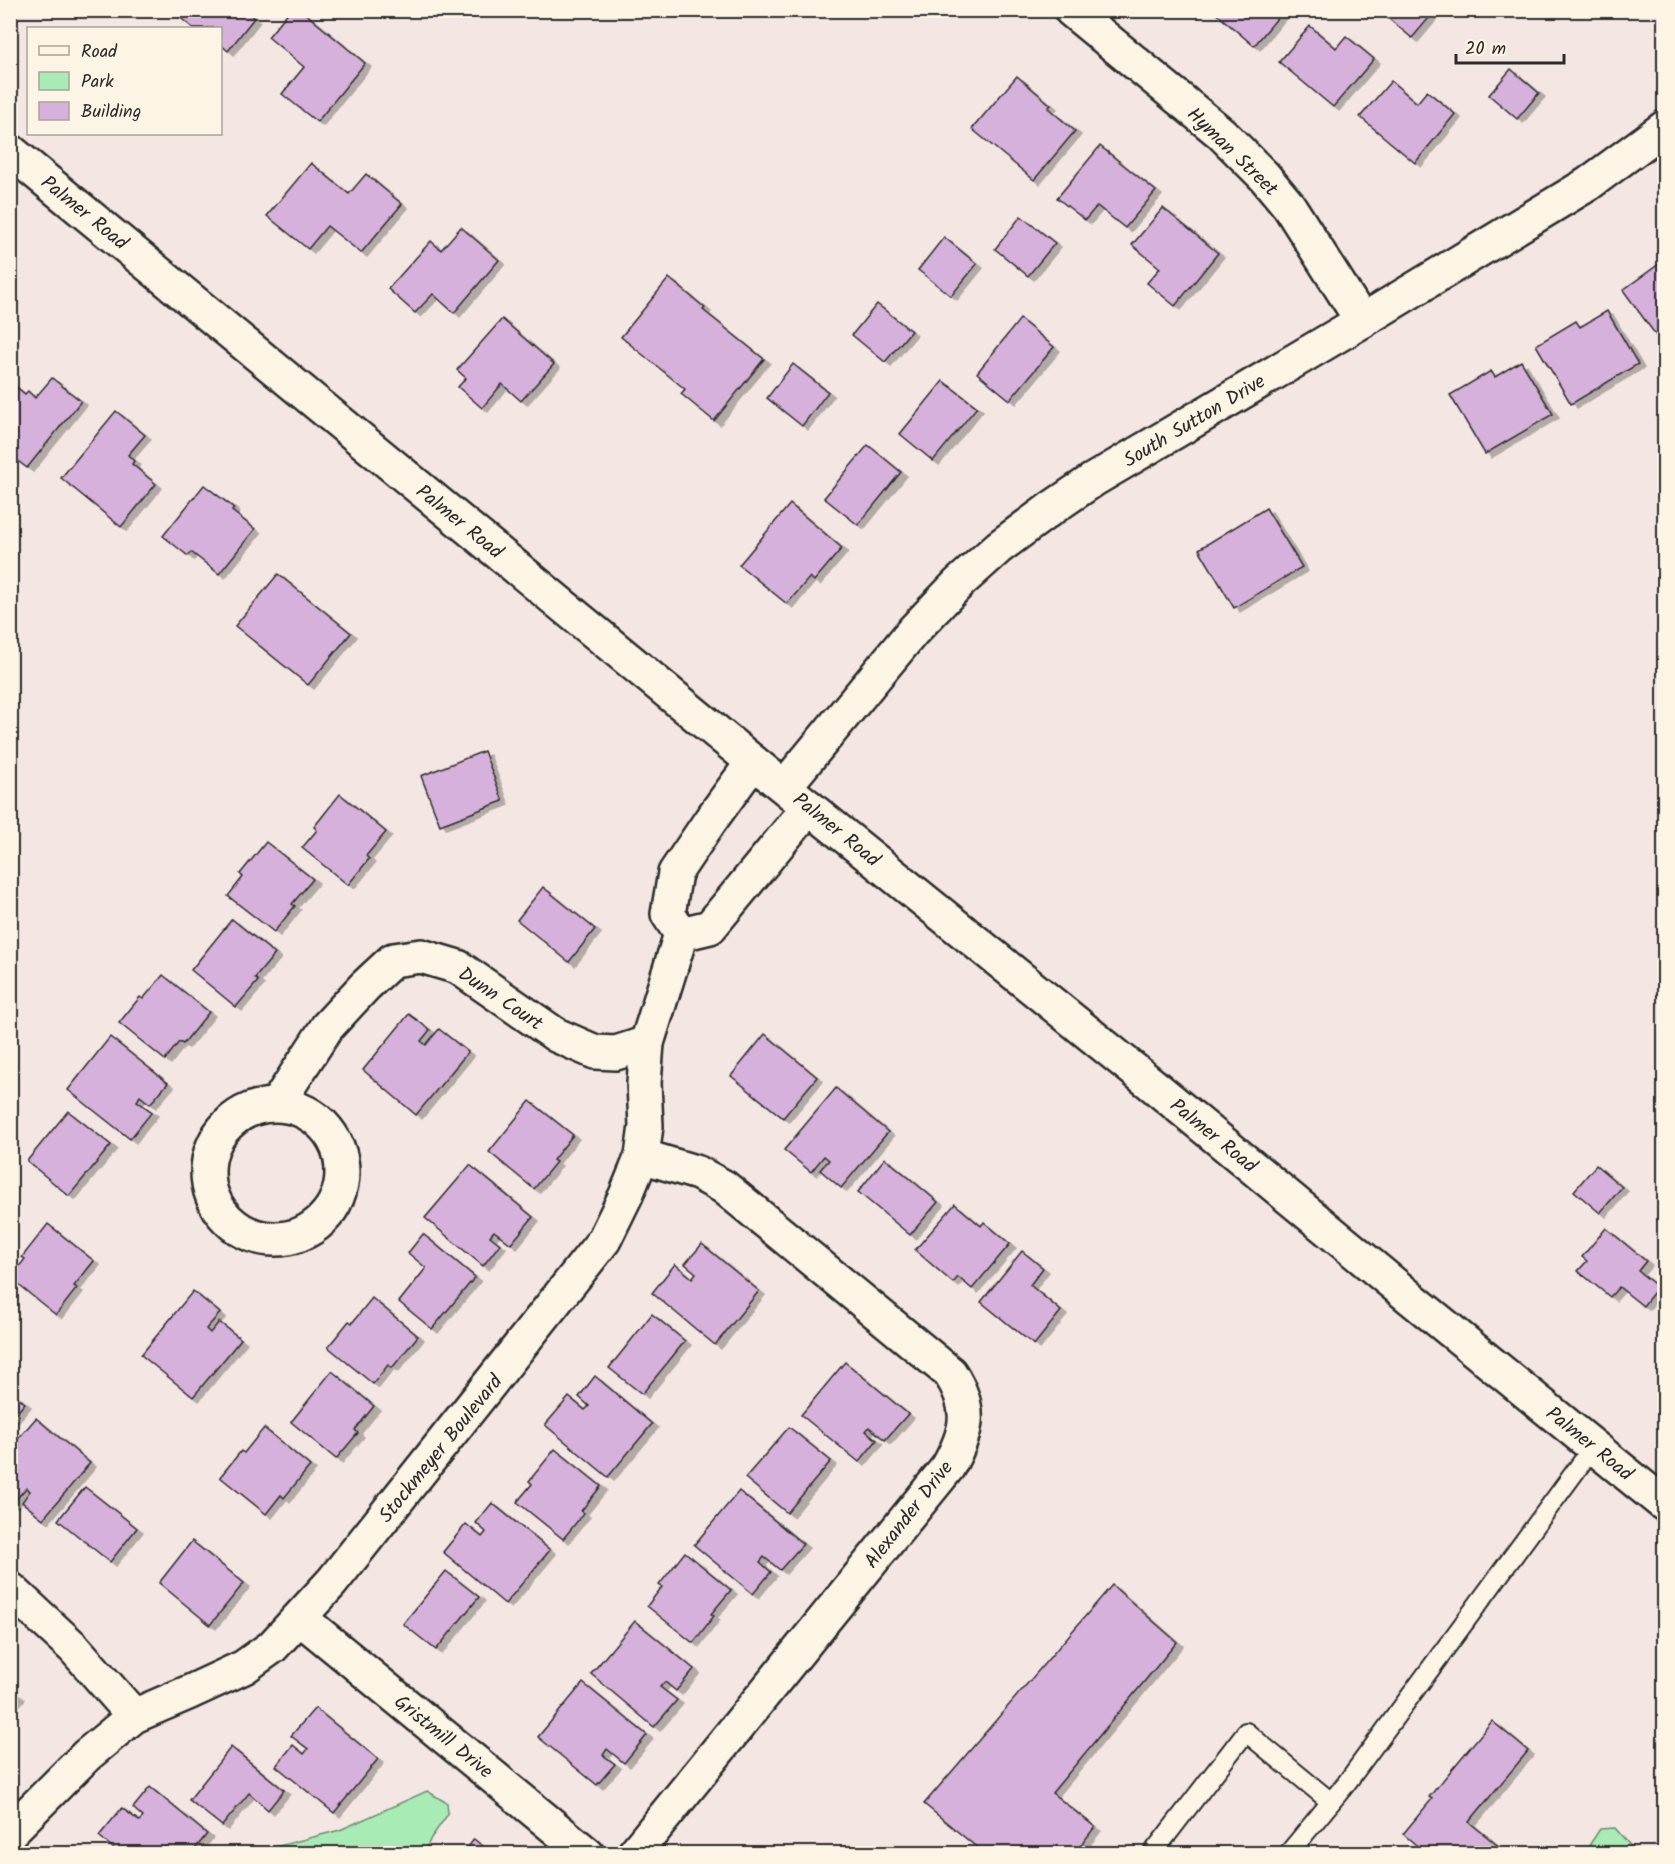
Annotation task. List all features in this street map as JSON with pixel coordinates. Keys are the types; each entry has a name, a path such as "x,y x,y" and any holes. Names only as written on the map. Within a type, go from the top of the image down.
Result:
{"street":[{"name":"Hyman Street","path":"1071,10 1221,134 1264,176 1289,206 1362,321"},
{"name":"South Sutton Drive","path":"784,786 913,631 959,583 999,547 1093,480 1588,184 1665,128"},
{"name":"Palmer Road","path":"10,151 753,762 1665,1504"},
{"path":"753,762 675,873 668,914 681,934 710,927 810,807"},
{"name":"Stockmeyer Boulevard","path":"10,1832 87,1755 134,1716 244,1667 272,1647 332,1582 604,1240 626,1196 642,1156 646,1126 644,1083 647,1043 681,934"},
{"name":"Dunn Court","path":"277,1104 327,1027 393,960 421,956 458,966 556,1035 596,1052 616,1053 647,1043"},
{"path":"277,1104 298,1108 316,1119 331,1134 340,1153 343,1174 339,1194 330,1213 315,1228 293,1238 270,1240 248,1234 228,1221 214,1203 208,1180 208,1169 209,1158 218,1136 233,1119 254,1108 277,1104"},
{"name":"Alexander Drive","path":"634,1854 948,1467 959,1447 965,1424 966,1408 959,1386 950,1373 724,1187 698,1173 642,1156"},
{"path":"10,1589 74,1648 134,1716"},
{"name":"Gristmill Drive","path":"300,1618 587,1854"}],"lane":[{"path":"1288,1854 1345,1785 1594,1446"},
{"path":"1152,1854 1246,1732 1331,1802"}],"green space":[{"path":"427,1791 447,1803 448,1814 431,1838 424,1853 252,1853 340,1830"},
{"path":"1615,1828 1634,1850 1633,1853 1584,1853 1600,1829"}],"building":[{"path":"171,10 245,10 254,18 228,51 222,46 222,27 192,27"},
{"path":"290,10 301,10 365,63 317,122 282,94 304,67 268,37"},
{"path":"1212,10 1284,10 1254,46"},
{"path":"1388,10 1433,10 1434,12 1412,38 1384,15"},
{"path":"1310,26 1336,48 1346,36 1374,59 1333,107 1279,62"},
{"path":"1511,69 1539,93 1517,119 1489,95"},
{"path":"1017,76 1051,105 1048,108 1075,131 1034,180 972,129"},
{"path":"1391,81 1417,103 1427,91 1455,114 1415,163 1360,117"},
{"path":"1100,146 1156,191 1125,228 1097,206 1085,220 1057,198"},
{"path":"311,163 349,194 366,174 402,204 361,253 327,226 308,249 267,216"},
{"path":"1163,208 1218,253 1175,306 1147,283 1160,268 1132,245"},
{"path":"1021,216 1055,243 1028,276 995,249"},
{"path":"461,227 499,260 454,313 433,294 415,313 388,289 431,241 441,250"},
{"path":"944,237 977,264 951,296 918,270"},
{"path":"1659,264 1663,269 1664,267 1663,345 1623,290"},
{"path":"669,278 705,308 703,310 764,359 714,421 681,394 685,389 621,337"},
{"path":"877,304 911,331 885,362 852,335"},
{"path":"1607,311 1638,364 1571,404 1536,345 1576,321 1580,327"},
{"path":"502,319 554,364 521,401 502,384 482,408 458,387 466,378 457,370"},
{"path":"1020,319 1054,347 1010,400 977,373"},
{"path":"1521,361 1553,414 1485,454 1450,395 1491,371 1495,377"},
{"path":"793,364 828,392 802,426 767,398"},
{"path":"52,378 81,401 27,468 10,455 10,382 25,394 28,391 35,398"},
{"path":"943,381 977,407 933,461 900,434"},
{"path":"116,411 145,435 128,455 134,461 132,464 156,484 121,527 61,478"},
{"path":"868,445 901,472 858,525 824,498"},
{"path":"204,485 234,508 232,511 255,529 219,574 191,552 188,556 163,536"},
{"path":"790,504 842,548 814,581 810,577 787,604 739,565"},
{"path":"1266,508 1302,567 1234,608 1199,549"},
{"path":"278,574 351,633 308,685 235,626"},
{"path":"484,751 503,801 440,825 421,776"},
{"path":"340,794 386,832 366,856 369,859 348,885 302,848 317,830 314,827"},
{"path":"266,842 313,879 292,904 295,906 274,932 228,896 243,877 240,874"},
{"path":"543,887 595,929 569,962 517,920"},
{"path":"232,919 275,954 255,978 258,981 236,1007 191,970"},
{"path":"163,975 209,1012 183,1044 179,1042 165,1060 119,1023 140,997 143,999"},
{"path":"409,1014 430,1030 421,1041 426,1045 439,1029 468,1052 416,1115 363,1070"},
{"path":"765,1034 817,1077 783,1118 731,1076"},
{"path":"110,1037 168,1083 150,1104 140,1096 137,1101 152,1112 130,1139 68,1090"},
{"path":"836,1088 888,1132 841,1188 820,1170 829,1160 824,1156 811,1172 784,1150"},
{"path":"530,1101 573,1135 553,1160 556,1162 534,1189 489,1152"},
{"path":"68,1111 111,1145 69,1196 27,1161"},
{"path":"885,1158 938,1202 910,1235 858,1192"},
{"path":"470,1165 533,1217 511,1244 494,1231 490,1236 500,1244 483,1266 425,1218"},
{"path":"1596,1165 1622,1187 1600,1213 1574,1191"},
{"path":"955,1204 981,1226 984,1222 1010,1244 972,1289 958,1277 953,1283 915,1250"},
{"path":"48,1224 94,1261 74,1286 77,1288 56,1315 10,1278 25,1259 22,1257"},
{"path":"1606,1228 1646,1261 1638,1271 1658,1287 1643,1306 1619,1287 1610,1297 1578,1271 1587,1261 1582,1257"},
{"path":"423,1234 475,1277 432,1329 399,1302 426,1268 408,1253"},
{"path":"702,1244 759,1291 715,1345 652,1293 675,1264 692,1278 696,1273 685,1264"},
{"path":"1022,1251 1043,1268 1030,1285 1061,1311 1034,1345 981,1302"},
{"path":"193,1291 220,1313 206,1329 210,1333 219,1322 241,1339 193,1397 141,1355"},
{"path":"372,1298 418,1336 392,1368 388,1365 373,1384 328,1347 349,1321 352,1323"},
{"path":"652,1314 685,1341 642,1394 609,1368"},
{"path":"845,1362 908,1414 885,1440 869,1427 866,1431 877,1440 859,1462 801,1415"},
{"path":"332,1371 374,1406 355,1430 358,1433 336,1459 291,1422"},
{"path":"595,1376 652,1424 608,1477 545,1425 569,1397 585,1410 589,1406 579,1397"},
{"path":"10,1391 25,1403 10,1421"},
{"path":"36,1418 90,1463 43,1519 22,1502 30,1491 26,1488 12,1504 10,1503 10,1448"},
{"path":"789,1427 831,1461 787,1513 745,1478"},
{"path":"264,1428 310,1466 284,1498 281,1495 266,1514 220,1477 241,1451 244,1453"},
{"path":"555,1449 601,1486 581,1511 584,1513 563,1539 517,1502 532,1484 529,1481"},
{"path":"85,1487 137,1528 110,1562 58,1520"},
{"path":"739,1491 803,1544 780,1570 764,1557 760,1562 771,1572 753,1594 694,1545"},
{"path":"492,1503 550,1550 505,1604 443,1552 466,1524 482,1537 486,1532 476,1523"},
{"path":"192,1541 244,1583 210,1625 159,1583"},
{"path":"685,1552 731,1590 711,1614 714,1616 693,1643 647,1606 662,1587 659,1585"},
{"path":"446,1571 479,1597 436,1650 403,1624"},
{"path":"1112,1585 1177,1642 1052,1793 1095,1827 1074,1854 985,1854 924,1804"},
{"path":"635,1621 694,1669 676,1691 665,1682 660,1687 677,1700 654,1727 591,1674"},
{"path":"583,1683 647,1735 624,1763 607,1749 603,1755 615,1764 597,1785 538,1737"},
{"path":"10,1688 19,1695 10,1706"},
{"path":"315,1708 378,1759 334,1813 276,1766 293,1745 304,1754 308,1749 291,1736"},
{"path":"1492,1721 1528,1751 1469,1822 1508,1854 1427,1854 1403,1834 1432,1799 1429,1797"},
{"path":"231,1747 284,1790 268,1810 249,1793 222,1826 189,1800"},
{"path":"150,1787 207,1834 191,1854 120,1854 99,1836 122,1808 139,1821 143,1817 133,1808"},
{"path":"474,1839 492,1854 463,1854"}]}
